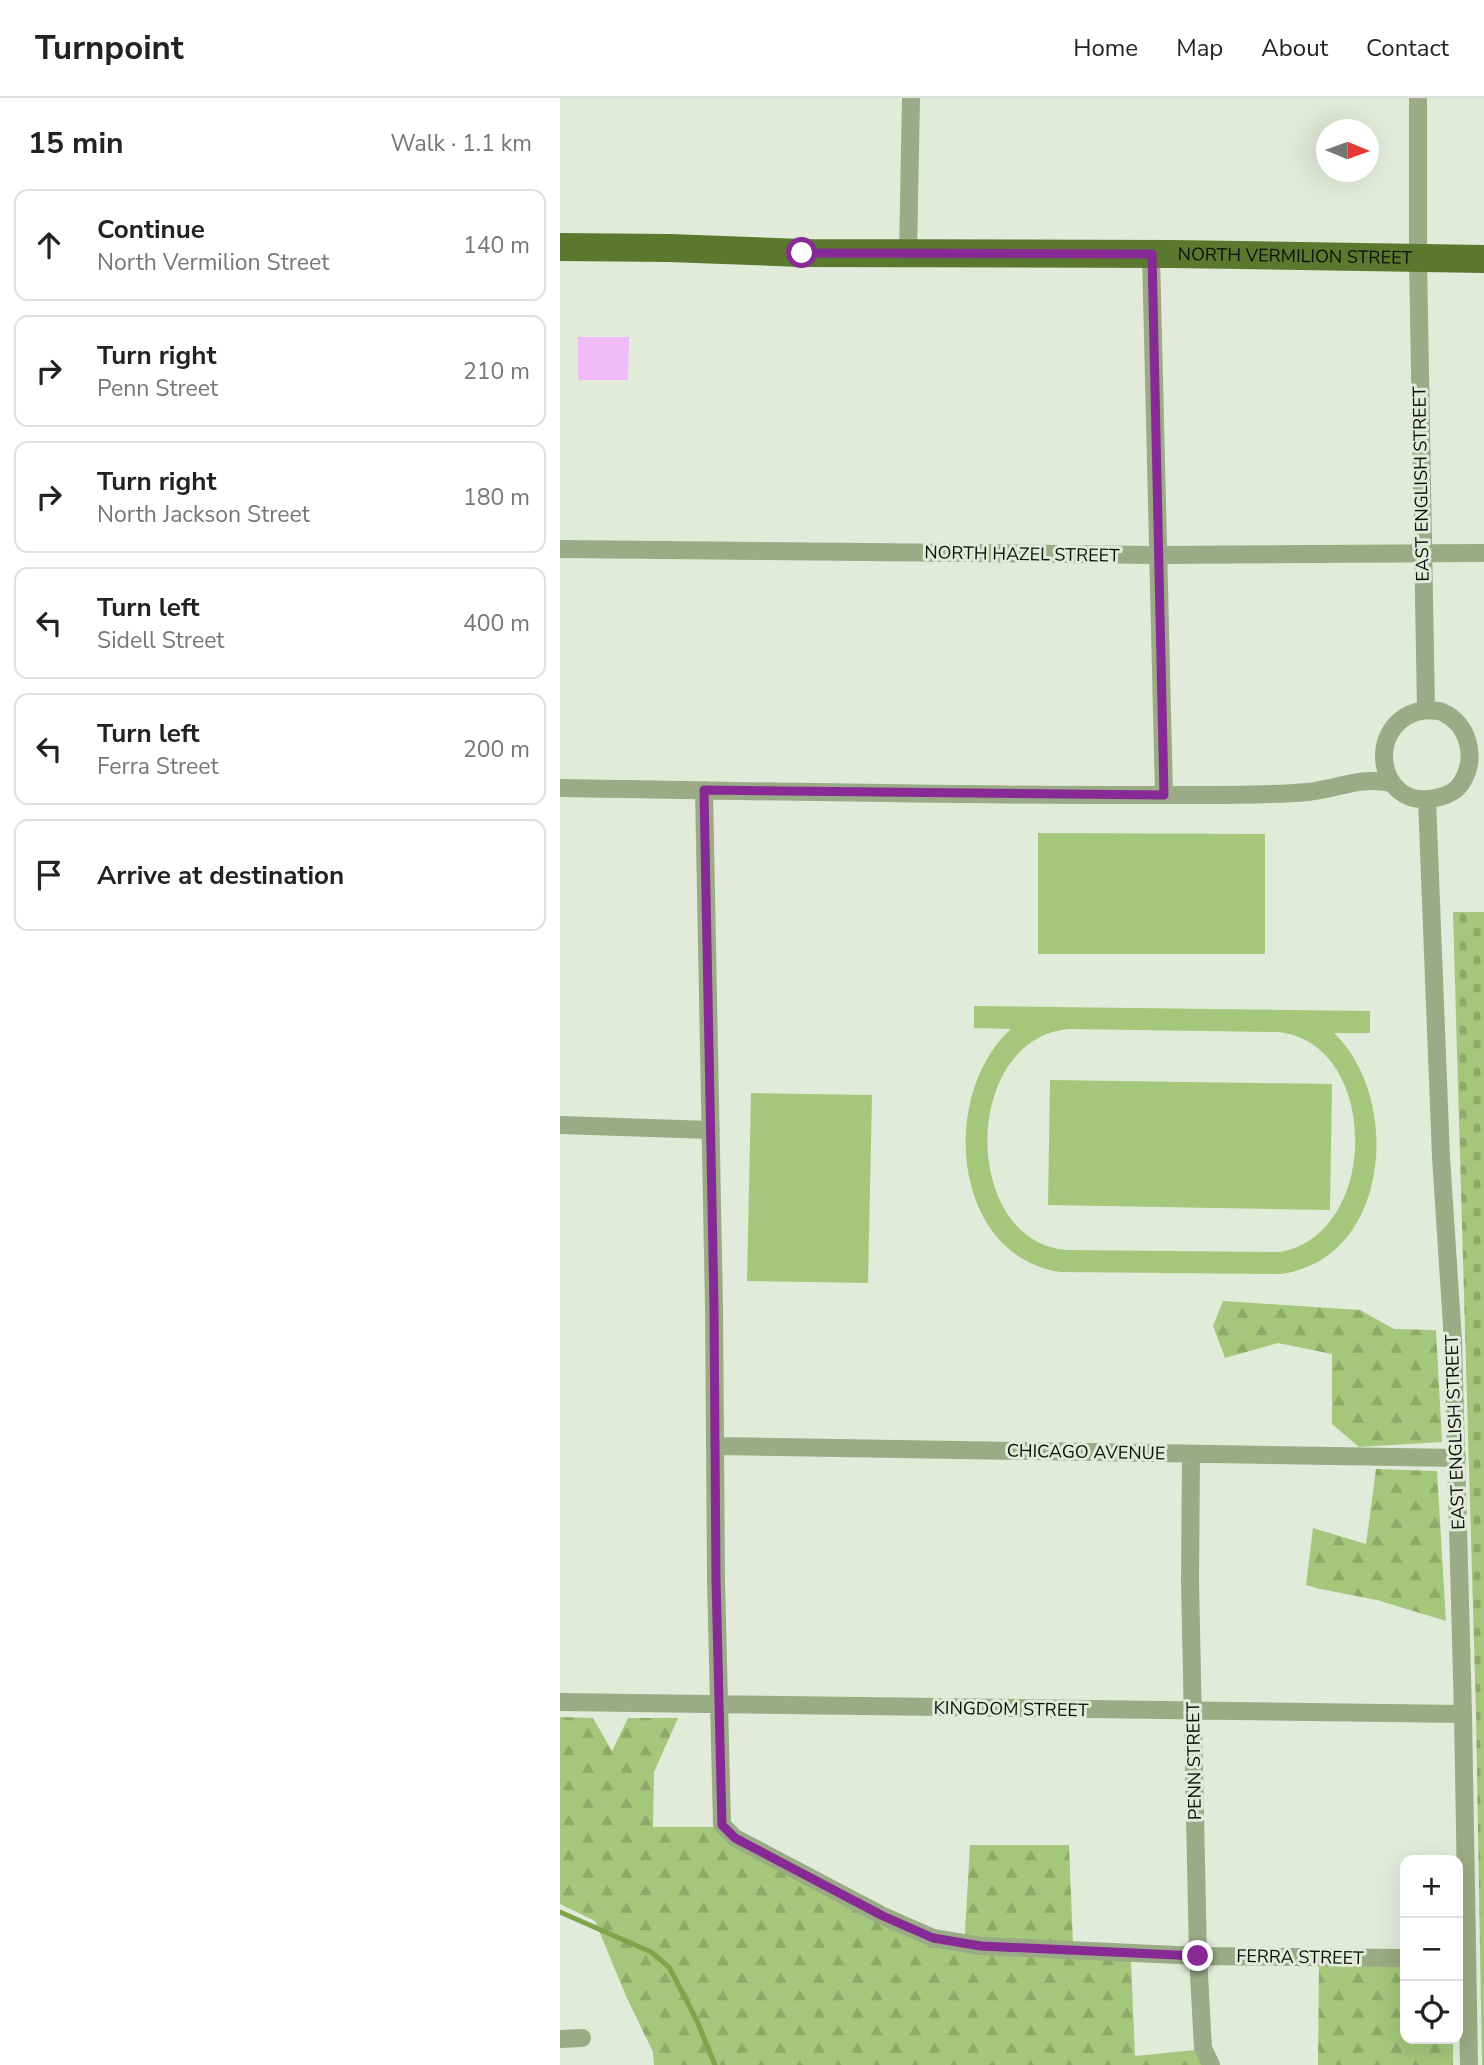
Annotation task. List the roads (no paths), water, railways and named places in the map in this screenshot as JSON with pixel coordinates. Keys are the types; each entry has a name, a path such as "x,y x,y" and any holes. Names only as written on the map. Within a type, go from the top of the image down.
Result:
{"main road":[{"name":"NORTH VERMILION STREET","path":"560,247 802,253 1484,259"}],"street":[{"path":"908,254 911,98"},
{"name":"EAST ENGLISH STREET","path":"1418,98 1418,259 1426,710"},
{"path":"1152,254 1164,795"},
{"name":"NORTH HAZEL STREET","path":"560,549 1158,555 1484,553"},
{"path":"560,788 1278,794 1311,792 1358,781 1375,780 1391,783 1412,797 1427,800 1448,794 1461,785 1477,752 1456,721 1441,711 1413,712 1392,729 1384,746 1385,770 1391,783"},
{"path":"704,790 719,1703"},
{"name":"EAST ENGLISH STREET","path":"1427,800 1441,1157 1453,1341 1457,1458 1463,1714 1462,1918"},
{"path":"560,1125 711,1130"},
{"name":"CHICAGO AVENUE","path":"716,1446 1457,1458"},
{"name":"PENN STREET","path":"1191,1454 1190,1582 1198,1956 1203,2048 1211,2065"},
{"name":"KINGDOM STREET","path":"560,1702 1463,1714"},
{"name":"FERRA STREET","path":"719,1703 722,1825 735,1838 883,1916 933,1938 981,1946 1198,1956 1400,1958"},
{"name":"EAST ENGLISH STREET","path":"1463,1974 1469,2065"},
{"path":"560,2039 582,2038"}],"waterway":[{"path":"560,1912 651,1952 669,1967 697,2021 715,2065"}]}
